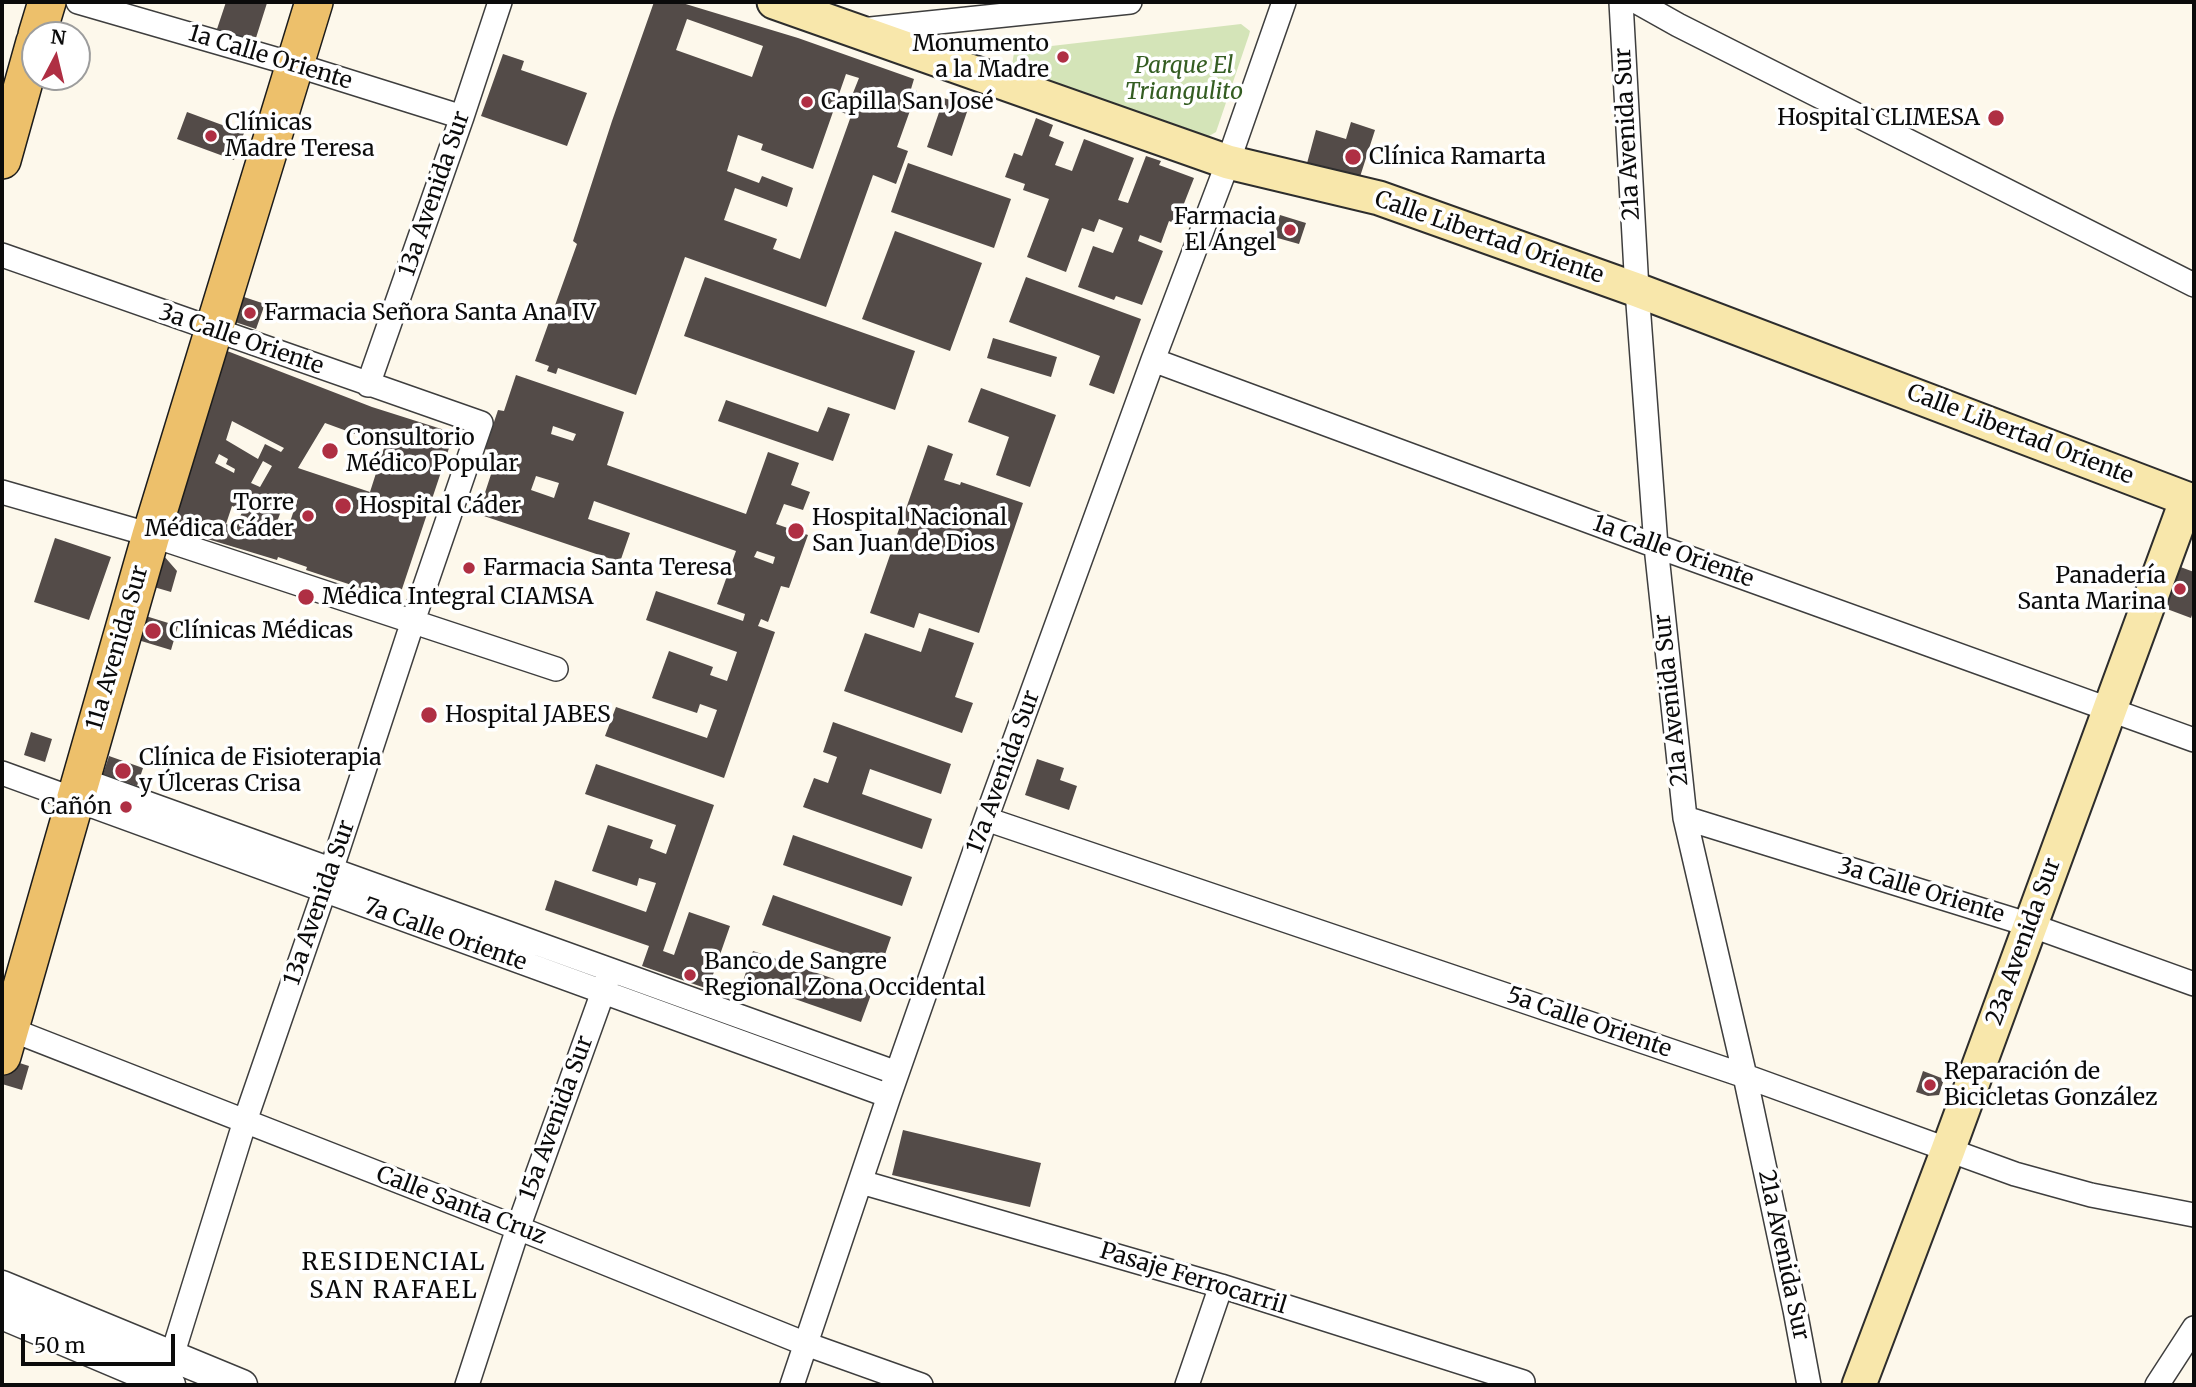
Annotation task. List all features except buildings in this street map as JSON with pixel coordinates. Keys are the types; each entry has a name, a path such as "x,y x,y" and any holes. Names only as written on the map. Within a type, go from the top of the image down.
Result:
{"main road":[{"path":"41,21 47,2"},
{"name":"11a Avenida Sur","path":"4,1037 212,330 314,2"},
{"name":"Calle Libertad Oriente","path":"774,2 1228,162 1378,198 2192,494"},
{"path":"2,160 21,91"},
{"name":"23a Avenida Sur","path":"1859,1385 2192,494"}],"street":[{"name":"1a Calle Oriente","path":"78,2 296,65 462,117"},
{"name":"13a Avenida Sur","path":"368,385 500,2"},
{"path":"858,30 939,11 1130,2"},
{"name":"17a Avenida Sur","path":"792,1385 986,819 1228,162 1284,2"},
{"name":"21a Avenida Sur","path":"1620,2 1656,546 1685,818 1745,1076 1809,1385"},
{"path":"1637,2 1678,26 2194,285"},
{"name":"3a Calle Oriente","path":"2,255 481,423"},
{"name":"1a Calle Oriente","path":"1153,360 1656,546 2194,740"},
{"name":"13a Avenida Sur","path":"167,1378 245,1122 481,423"},
{"path":"2,492 151,535 556,669"},
{"name":"7a Calle Oriente","path":"2,773 77,790 331,870 897,1073"},
{"name":"7a Calle Oriente","path":"77,790 324,892 889,1097"},
{"name":"3a Calle Oriente","path":"1685,818 2030,925 2194,984"},
{"name":"5a Calle Oriente","path":"986,819 1745,1076 2015,1174 2091,1195 2194,1215"},
{"name":"15a Avenida Sur","path":"467,1385 518,1228 610,970"},
{"name":"Calle Santa Cruz","path":"4,1037 245,1122 806,1344 921,1385"},
{"name":"Pasaje Ferrocarril","path":"861,1182 1221,1286 1523,1384"},
{"path":"2,1286 167,1378"},
{"path":"1187,1385 1221,1286"},
{"path":"2,1314 167,1378 242,1385"},
{"path":"2157,1385 2194,1328"}],"green space":[{"name":"Parque El Triangulito","path":"1241,24 1250,31 1249,35 1216,132 1209,136 1015,73 1012,65 1017,50"}],"place":[{"name":"Monumento a la Madre","path":"1063,57"},
{"name":"Capilla San José","path":"807,102"},
{"name":"Hospital CLIMESA","path":"1996,118"},
{"name":"Clínicas Madre Teresa","path":"211,136"},
{"name":"Clínica Ramarta","path":"1353,157"},
{"name":"Farmacia El Ángel","path":"1290,230"},
{"name":"Farmacia Señora Santa Ana IV","path":"250,313"},
{"name":"Consultorio Médico Popular","path":"330,451"},
{"name":"Hospital Cáder","path":"343,506"},
{"name":"Torre Médica Cáder","path":"308,516"},
{"name":"Hospital Nacional San Juan de Dios","path":"796,531"},
{"name":"Farmacia Santa Teresa","path":"469,568"},
{"name":"Panadería Santa Marina","path":"2180,589"},
{"name":"Médica Integral CIAMSA","path":"306,597"},
{"name":"Clínicas Médicas","path":"153,631"},
{"name":"Hospital JABES","path":"429,715"},
{"name":"Clínica de Fisioterapia y Úlceras Crisa","path":"123,771"},
{"name":"Cañón","path":"126,807"},
{"name":"Banco de Sangre Regional Zona Occidental","path":"690,975"},
{"name":"Reparación de Bicicletas González","path":"1930,1085"}],"district":[{"name":"RESIDENCIAL SAN RAFAEL","path":"394,1277"}]}
